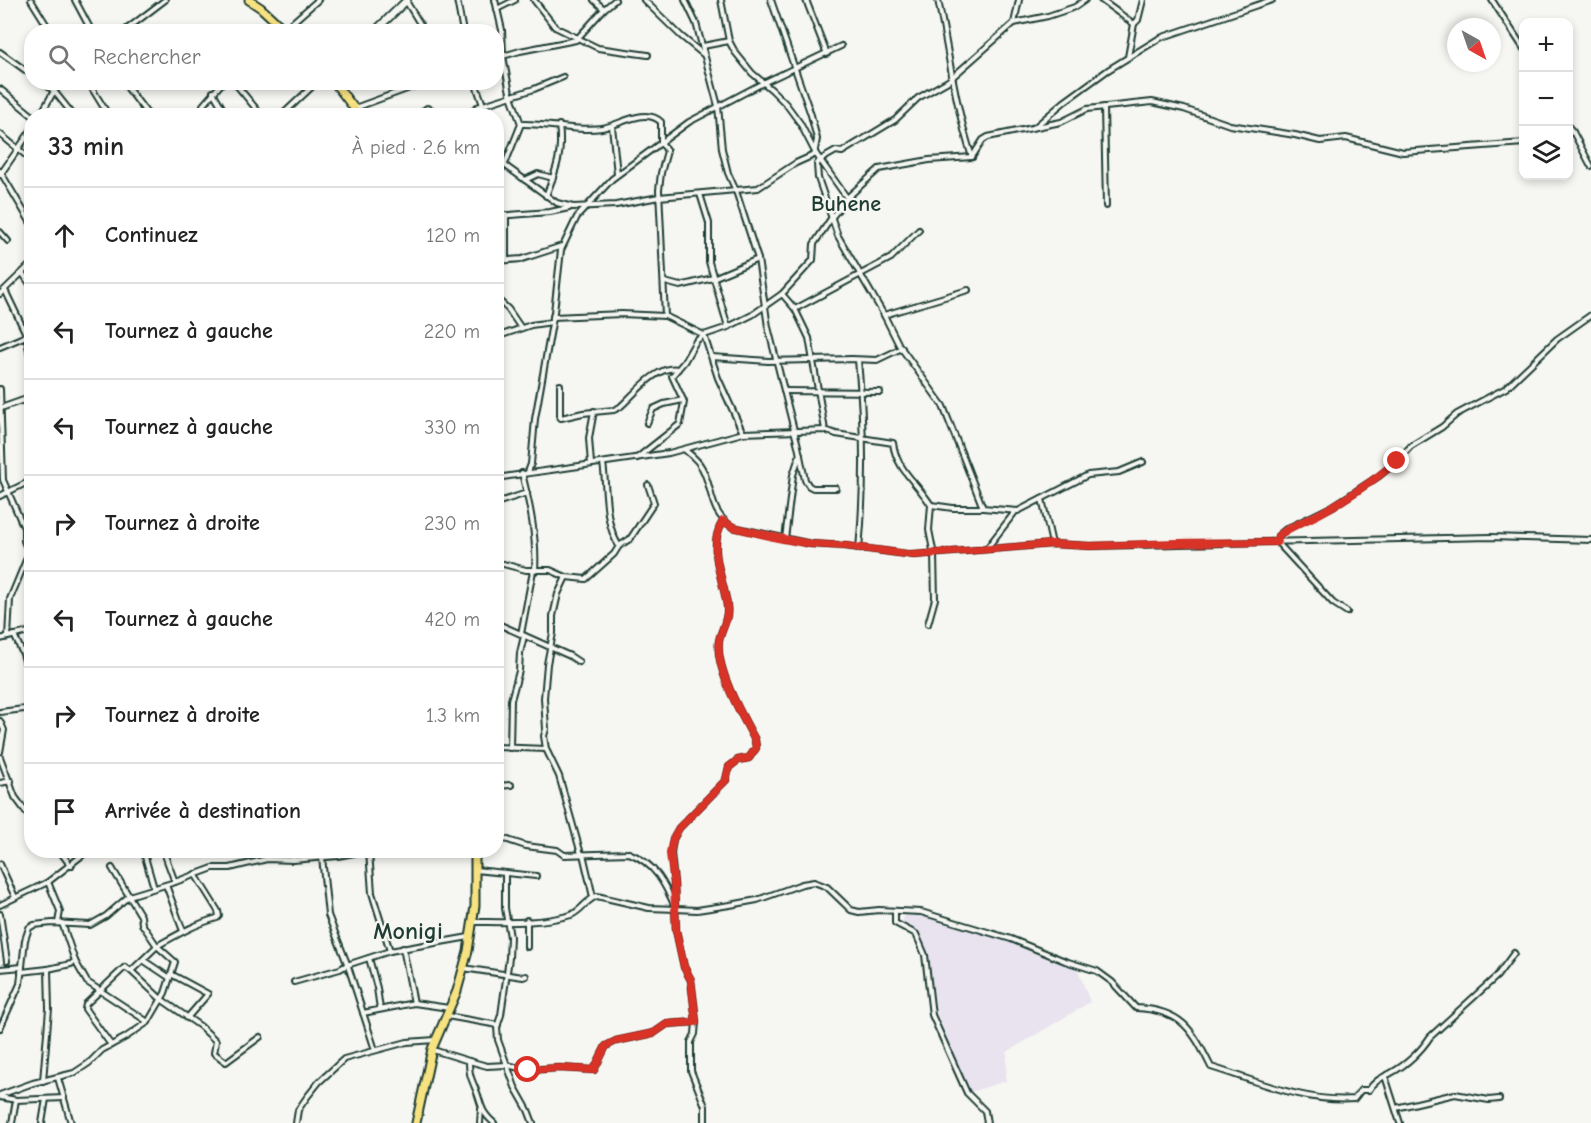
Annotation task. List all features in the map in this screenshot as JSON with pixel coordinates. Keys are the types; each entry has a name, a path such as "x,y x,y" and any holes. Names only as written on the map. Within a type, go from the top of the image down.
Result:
{"highway":[{"path":"249,0 276,24"},
{"path":"339,90 354,108"},
{"path":"416,1123 432,1049 464,969 473,922 475,858"}],"main road":[{"path":"382,24 406,0"}],"street":[{"path":"31,0 46,24"},
{"path":"75,0 88,24"},
{"path":"134,24 165,0"},
{"path":"290,24 318,0"},
{"path":"406,0 420,24"},
{"path":"457,0 462,24"},
{"path":"495,0 500,24"},
{"path":"496,9 515,0"},
{"path":"534,0 555,27 598,48 648,55"},
{"path":"594,0 604,9"},
{"path":"504,56 580,38 604,9 615,0"},
{"path":"644,0 705,56"},
{"path":"685,0 696,23 718,106 722,149 728,173 758,259 768,327 805,480 809,486 819,489 836,488"},
{"path":"722,0 729,41 742,62 786,104 799,121 815,153 847,198"},
{"path":"771,0 817,138 815,153"},
{"path":"806,0 827,54"},
{"path":"938,0 952,77 972,158"},
{"path":"1014,23 1019,0"},
{"path":"983,508 944,406 902,348 838,236 818,178 817,164 836,151 843,152 895,120 918,98 952,77 1014,23 1048,16 1075,7 1084,0"},
{"path":"1101,0 1134,24"},
{"path":"1128,58 1134,24 1138,20 1143,0"},
{"path":"1032,129 1064,102 1160,38 1272,0"},
{"path":"1492,0 1519,41"},
{"path":"703,46 729,41"},
{"path":"528,472 553,319 562,246 577,217 617,174 689,122 841,46"},
{"path":"0,52 24,69"},
{"path":"504,61 511,96 521,124 505,164 557,203 573,207"},
{"path":"474,108 563,77"},
{"path":"0,89 24,109"},
{"path":"93,90 104,108"},
{"path":"129,90 143,108"},
{"path":"241,90 255,108"},
{"path":"289,108 309,90"},
{"path":"354,108 403,90"},
{"path":"478,90 483,105"},
{"path":"44,108 54,91 68,108"},
{"path":"202,108 213,92 222,108"},
{"path":"972,158 988,137 1061,122 1087,109 1156,102 1230,125 1320,141 1346,138 1402,152 1519,143"},
{"path":"1104,107 1106,206"},
{"path":"521,124 559,125 586,129 612,126 639,117 654,118 662,124 661,142 667,151 661,173 659,197 665,316"},
{"path":"546,196 559,161 561,145 559,125"},
{"path":"612,126 617,174"},
{"path":"0,134 24,154"},
{"path":"1573,136 1591,166"},
{"path":"24,141 1,173 24,212"},
{"path":"562,246 522,259 506,260 506,215 550,212 573,207 616,205 659,197 761,187 815,153"},
{"path":"636,458 680,424 683,400 672,376 684,362 693,344 704,335 728,327 782,294 813,260 814,244 847,198 883,167 929,160 972,158"},
{"path":"525,180 538,174 553,178"},
{"path":"700,194 709,223 709,262 712,278 728,327"},
{"path":"795,309 891,258 919,230"},
{"path":"0,232 8,241"},
{"path":"664,282 680,286 712,278 758,259"},
{"path":"0,294 23,274"},
{"path":"0,284 6,289 24,330"},
{"path":"884,315 968,290"},
{"path":"782,294 795,309 809,338 825,430"},
{"path":"504,305 521,328"},
{"path":"504,334 553,319 622,314 665,316 704,335 718,378 743,433"},
{"path":"1277,542 1278,536 1286,529 1334,506 1379,476 1411,446 1442,427 1460,411 1506,388 1557,339 1591,315"},
{"path":"0,347 24,336"},
{"path":"712,357 777,361 877,360 902,348"},
{"path":"858,360 863,477 859,549"},
{"path":"560,385 560,417 614,410 620,407 647,380 667,369 678,369"},
{"path":"0,389 3,480 24,528 24,541"},
{"path":"784,391 880,392"},
{"path":"1,408 24,400"},
{"path":"647,423 653,409 683,400"},
{"path":"591,464 589,438 594,411"},
{"path":"504,476 685,450 743,433 825,430 836,434 893,443 900,465 932,505 1015,512"},
{"path":"685,450 702,468 716,511 723,521 733,527 811,544 914,555 1052,544 1090,546 1491,537 1591,540"},
{"path":"784,539 794,475 800,453"},
{"path":"987,549 1015,512 1088,475 1119,472 1143,462"},
{"path":"603,463 609,521 619,546"},
{"path":"510,748 511,700 519,671 536,554 534,526 522,473"},
{"path":"504,564 534,571 550,570 566,577 586,579 608,561 619,546 640,526 654,503 648,484"},
{"path":"0,496 24,485"},
{"path":"504,500 527,493"},
{"path":"1042,499 1052,544"},
{"path":"928,624 934,602 934,555 929,530 932,505"},
{"path":"705,1123 705,1106 691,1071 691,1042 695,1034 696,1022 691,980 684,967 680,951 670,853 673,839 679,828 726,780 729,767 738,760 749,758 756,748 755,740 726,682 721,656 719,642 726,625 727,607 718,570 716,550 718,534 723,521"},
{"path":"1277,542 1333,603 1347,612"},
{"path":"8,637 10,599 24,565"},
{"path":"566,577 558,594 553,615 547,664 544,698 546,749 559,776 593,897"},
{"path":"504,627 579,662"},
{"path":"0,639 24,633"},
{"path":"14,635 24,660"},
{"path":"0,712 24,709"},
{"path":"0,721 4,730 0,752"},
{"path":"504,748 546,749"},
{"path":"0,757 15,797 24,809"},
{"path":"0,783 10,781"},
{"path":"504,786 512,785"},
{"path":"504,839 526,846 556,850 564,855 629,853 650,863 676,909"},
{"path":"65,858 71,866"},
{"path":"0,905 48,882 80,858"},
{"path":"145,858 154,888"},
{"path":"166,858 175,882"},
{"path":"0,1028 18,990 25,940 29,928 34,925 60,923 90,925 106,916 129,896 213,868 230,868 267,859 312,858"},
{"path":"322,858 328,915 347,964 375,1050"},
{"path":"370,858 372,893 390,951"},
{"path":"0,864 15,897"},
{"path":"0,1096 82,1069 102,1050 148,1022 161,999 175,962 158,946 142,924 141,916 112,868"},
{"path":"475,870 536,876"},
{"path":"131,971 158,946 183,931 219,916 195,874"},
{"path":"505,874 510,938 498,1040 533,1123"},
{"path":"48,882 60,911 60,923 75,962 87,982 148,1022"},
{"path":"473,922 527,920 572,914 597,896 649,908 697,910 756,900 814,882 827,887 851,910 921,912 1011,939 1097,971 1112,982 1136,1008 1172,1014 1194,1034 1211,1066 1304,1096 1328,1100 1354,1099 1361,1090 1369,1090 1374,1081 1392,1072 1424,1048 1430,1037 1497,976 1514,953"},
{"path":"166,885 183,931"},
{"path":"895,911 894,922 916,934 925,955 932,1015 967,1093 985,1111 987,1123"},
{"path":"0,914 7,961"},
{"path":"527,920 527,947"},
{"path":"294,982 390,951 470,937"},
{"path":"403,948 414,1003"},
{"path":"369,958 380,1009"},
{"path":"143,960 208,994 207,998 187,1018"},
{"path":"0,969 48,969 75,962"},
{"path":"111,1045 86,1009 86,1004 125,967 161,999 216,1041 214,1053 226,1062 260,1037"},
{"path":"43,1081 50,1009 48,969"},
{"path":"464,969 526,976"},
{"path":"363,1013 414,1003 450,1008"},
{"path":"446,1016 498,1025"},
{"path":"432,1049 487,1066 507,1065 528,1070 559,1068 594,1070 606,1046 616,1041 654,1033 667,1024 696,1022"},
{"path":"296,1123 298,1110 326,1076 349,1056 407,1042 435,1040"},
{"path":"469,1061 469,1077 476,1090 481,1109 480,1123"},
{"path":"1385,1076 1400,1123"},
{"path":"58,1078 71,1123"},
{"path":"1395,1108 1455,1094 1489,1100 1499,1099"},
{"path":"0,1096 16,1100 64,1098"},
{"path":"42,1123 46,1099"},
{"path":"12,1123 16,1100"},
{"path":"481,1109 494,1123"}],"shaded area":[{"path":"906,914 923,915 1008,940 1078,970 1090,1002 1007,1052 1006,1081 970,1092 937,1014 927,955 919,934 902,922"}],"district":[{"name":"Buhene","path":"846,204"},
{"name":"Monigi","path":"408,931"}],"route":[{"path":"528,1070 545,1068 594,1070 606,1046 616,1041 654,1033 667,1024 696,1022 691,980 684,967 676,930 670,853 673,839 679,828 726,780 729,767 738,760 749,758 756,748 755,740 726,682 721,656 719,642 726,625 727,607 718,570 716,550 718,534 723,521 733,527 811,544 914,555 1052,544 1090,546 1277,542 1278,536 1286,529 1334,506 1397,461"}]}
